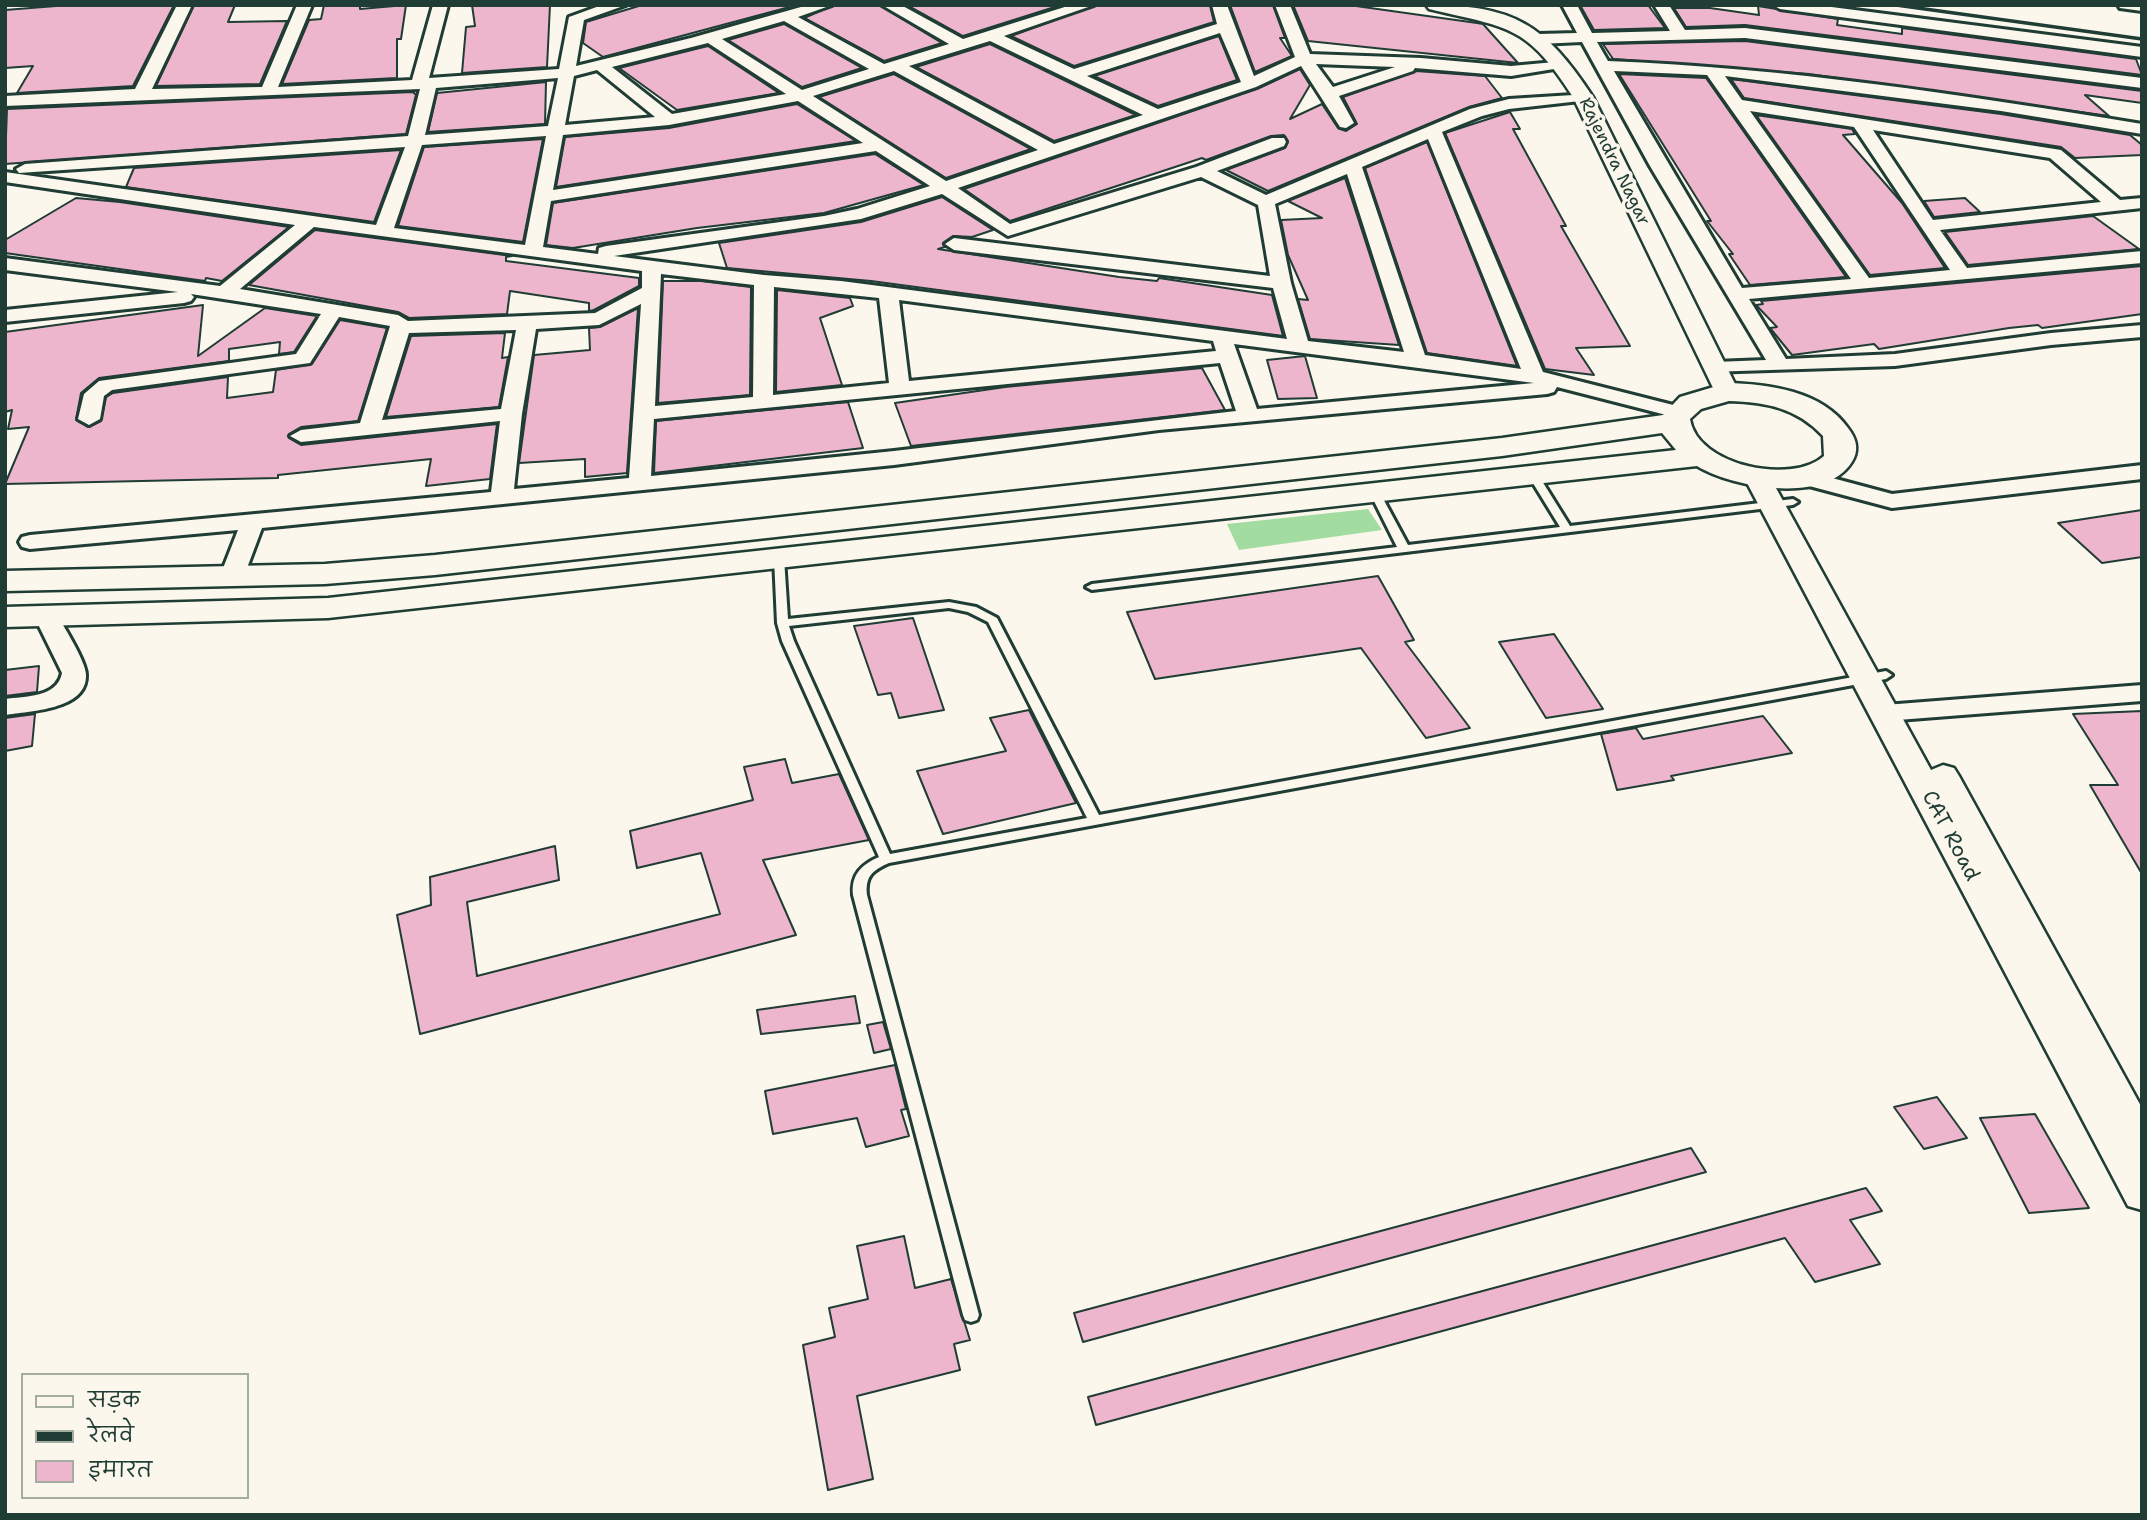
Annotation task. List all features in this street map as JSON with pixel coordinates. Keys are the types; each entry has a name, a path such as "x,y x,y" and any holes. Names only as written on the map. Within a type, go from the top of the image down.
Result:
{"main road":[{"path":"5,582 325,574 435,565 1502,447 1676,417 1721,380 1793,401 1827,421 1838,434 1842,447 1838,460 1826,471 1782,488 1722,470 1698,457 1679,440 1676,417"},
{"path":"5,617 328,608 1698,457"}],"street":[{"path":"141,94 185,5"},
{"path":"268,92 305,5"},
{"path":"383,232 415,142 441,5"},
{"path":"533,252 578,11 619,5"},
{"path":"5,101 141,94 268,92 566,73 710,38 825,5"},
{"path":"889,5 961,44"},
{"path":"5,170 415,142 669,120 799,96 1087,5"},
{"path":"1219,5 1250,84"},
{"path":"1282,5 1304,59 1330,94 1346,122"},
{"name":"Rajendra Nagar","path":"1435,5 1484,12 1508,20 1539,39 1560,64 1583,97 1721,380"},
{"path":"1569,5 1659,166 1778,363"},
{"path":"1661,5 1679,33"},
{"path":"1780,5 2142,52"},
{"path":"2124,5 2142,7"},
{"path":"1025,10 1044,19"},
{"path":"785,16 1052,150"},
{"path":"1073,75 1225,26"},
{"path":"1539,39 1745,33 2142,83"},
{"path":"990,35 1157,115"},
{"path":"710,38 944,187 1008,232"},
{"path":"576,257 861,214 1250,84 1304,59 1421,63 1511,71 1560,64"},
{"path":"1330,94 1421,63"},
{"path":"600,65 669,120"},
{"path":"1602,66 1712,70 2031,111 2140,131"},
{"path":"1712,70 1740,105 1864,284"},
{"path":"1202,171 1266,202 1491,108 1583,97"},
{"path":"1740,105 2055,155"},
{"path":"2031,111 2055,155 2115,205"},
{"path":"1860,123 1962,274"},
{"path":"1433,130 1535,377"},
{"path":"1278,142 1202,171 1008,232 954,244 1281,283"},
{"path":"544,197 878,146"},
{"path":"1353,166 1416,358"},
{"path":"5,177 533,252 1416,358 1623,393 1676,417"},
{"path":"1266,202 1281,283 1299,346"},
{"path":"1928,226 2142,203"},
{"path":"5,316 224,292 311,221"},
{"path":"1738,294 2142,257"},
{"path":"5,264 224,292 388,317 398,321 401,327 369,428"},
{"path":"640,481 652,290 651,265"},
{"path":"763,403 764,281"},
{"path":"401,327 599,319 652,290"},
{"path":"888,293 900,390"},
{"path":"89,419 94,394 106,385 300,361 334,309"},
{"path":"502,494 511,414 527,324"},
{"path":"1721,380 1778,363 1895,360 2051,339 2142,331"},
{"path":"1221,335 1249,417"},
{"path":"643,414 1227,356"},
{"path":"30,542 253,522 502,494 894,458 1147,426 1580,384"},
{"path":"301,436 511,414"},
{"path":"1782,488 1892,500 2142,472"},
{"name":"CAT Road","path":"1782,488 1877,677 2134,1147 2142,1194"},
{"path":"232,576 253,522"},
{"path":"5,707 56,699 72,684 74,673 46,616"},
{"path":"1897,712 2142,693"}],"lane":[{"path":"1533,475 1567,529"},
{"path":"1092,587 1567,529 1782,488"},
{"path":"1375,493 1404,549"},
{"path":"779,558 783,623 788,642 886,859"},
{"path":"783,623 949,605 966,606 981,611 993,620 1095,820"},
{"path":"971,1315 858,883 862,873 886,859 1877,677"}],"green space":[{"path":"1368,509 1382,530 1239,550 1227,524"}],"building":[{"path":"69,5 174,5 133,86 17,93 33,66 5,68 5,10"},
{"path":"194,5 235,5 228,22 287,21 260,84 156,86"},
{"path":"324,5 360,5 360,9 406,5 401,39 397,39 397,78 282,84 309,20 321,19"},
{"path":"472,5 550,5 547,67 462,73 466,27 475,26"},
{"path":"642,5 797,5 603,57 583,43 586,22"},
{"path":"834,5 879,5 942,43 884,61 804,18"},
{"path":"907,5 1061,5 963,36"},
{"path":"1096,5 1210,5 1214,22 1074,66 1011,36"},
{"path":"1230,5 1273,5 1285,38 1280,38 1292,56 1255,72"},
{"path":"1293,5 1349,5 1483,24 1518,63 1308,41"},
{"path":"1580,5 1648,5 1665,28 1594,30"},
{"path":"1758,6 1838,19 1837,25 1902,34 1902,28 2136,59 2142,75 1745,25 1686,27 1674,8 1710,8 1759,15"},
{"path":"784,24 862,68 802,87 728,40"},
{"path":"1219,36 1237,80 1158,106 1094,76"},
{"path":"1745,41 2142,91 2142,103 2085,95 2109,116 1809,74 1613,59 1603,44"},
{"path":"990,44 1136,115 1054,141 916,67"},
{"path":"708,46 779,93 677,110 619,68"},
{"path":"1300,69 1310,85 1290,119 1322,104 1338,128 1346,131 1357,124 1343,97 1416,71 1485,76 1502,98 1469,107 1268,191 1226,170 1285,148 1288,141 1284,135 1271,136 1206,160 1202,158 1010,221 964,189 1257,89"},
{"path":"894,74 1031,149 946,178 819,97"},
{"path":"1619,74 1706,78 1846,277 1750,285 1729,254 1733,254 1707,221 1711,221"},
{"path":"1731,79 2001,114 2130,135 2142,145 2142,155 2075,158 2061,147 1744,98"},
{"path":"546,82 545,124 428,132 437,93"},
{"path":"413,92 416,95 406,134 5,164 7,109"},
{"path":"797,104 856,141 556,187 565,137 669,128"},
{"path":"1510,112 1520,129 1513,129 1566,226 1561,226 1630,346 1576,348 1594,375 1545,369 1445,133"},
{"path":"1756,115 1852,129 1855,134 1843,135 1902,203 1945,268 1870,275"},
{"path":"543,139 523,242 398,226 424,147"},
{"path":"1427,142 1517,366 1427,353 1365,168"},
{"path":"401,150 374,222 126,187 134,168"},
{"path":"875,154 924,185 824,213 697,228 573,248 546,245 553,203"},
{"path":"1345,178 1399,345 1310,339 1298,299 1308,300 1288,255 1281,220 1322,218 1288,201"},
{"path":"942,197 993,230 972,237 953,236 943,243 945,247 938,249 1119,277 1157,281 1159,278 1272,295 1283,336 871,281 727,268 719,243 861,222"},
{"path":"76,198 289,227 222,281 206,278 205,281 5,253 5,240"},
{"path":"1965,198 1980,212 1934,217 1924,201"},
{"path":"2093,216 2139,249 1968,265 1945,232"},
{"path":"315,230 512,256 506,257 506,261 639,278 639,286 589,311 589,303 510,291 507,314 409,318 398,312 249,285"},
{"path":"2142,266 2142,314 2042,328 2038,325 2009,328 1879,349 1874,344 1792,355 1770,328 1777,327 1756,305 1763,304 1761,301"},
{"path":"663,281 701,281 751,287 750,395 658,403"},
{"path":"777,290 850,298 853,306 820,318 842,385 776,392"},
{"path":"203,305 198,356 265,308 317,316 294,352 279,354 280,342 229,349 229,361 99,378 81,393 76,420 88,427 101,421 106,397 113,393 228,377 227,398 273,392 276,370 312,364 340,320 387,328 358,421 301,427 289,434 289,438 301,445 497,424 490,479 426,486 431,459 278,475 278,478 5,484 29,427 8,429 12,410 5,412 5,332"},
{"path":"638,308 627,473 585,477 585,459 519,463 534,355 590,350 589,328 600,327"},
{"path":"505,333 502,358 508,357 499,407 386,417 411,336"},
{"path":"1305,356 1317,398 1278,399 1267,360"},
{"path":"1202,368 1225,410 911,446 895,403 1005,387"},
{"path":"848,402 863,448 654,473 656,421"},
{"path":"2142,510 2142,557 2102,563 2058,523"},
{"path":"1378,576 1414,640 1405,642 1470,728 1426,738 1361,648 1155,679 1127,612"},
{"path":"913,618 944,710 899,718 891,693 878,695 854,626"},
{"path":"1554,634 1603,709 1546,718 1499,642"},
{"path":"39,666 37,692 5,696 5,670"},
{"path":"1029,710 1076,803 943,834 917,771 1006,751 990,718"},
{"path":"2142,711 2142,874 2090,785 2118,785 2073,714"},
{"path":"35,714 32,746 5,751 5,718"},
{"path":"1763,716 1792,753 1671,776 1674,780 1617,790 1601,734 1636,728 1643,739"},
{"path":"785,759 792,783 839,774 869,840 763,860 796,935 420,1034 397,915 431,905 430,877 555,846 559,880 467,902 477,976 720,914 701,853 637,868 630,831 753,800 744,767"},
{"path":"855,996 860,1023 761,1034 757,1010"},
{"path":"883,1022 891,1049 874,1053 867,1025"},
{"path":"895,1065 906,1109 901,1110 909,1136 866,1147 857,1118 773,1134 765,1091"},
{"path":"1937,1097 1967,1138 1924,1149 1894,1107"},
{"path":"2035,1114 2089,1208 2029,1213 1980,1118"},
{"path":"1691,1148 1706,1172 1083,1342 1074,1313"},
{"path":"1866,1188 1882,1211 1850,1220 1880,1264 1815,1282 1785,1238 1096,1425 1088,1397"},
{"path":"904,1236 915,1288 951,1279 970,1340 954,1344 960,1370 857,1396 873,1479 828,1490 803,1345 835,1337 829,1308 868,1299 857,1246"}],"railway":[{"path":"1896,5 2142,39"}]}
